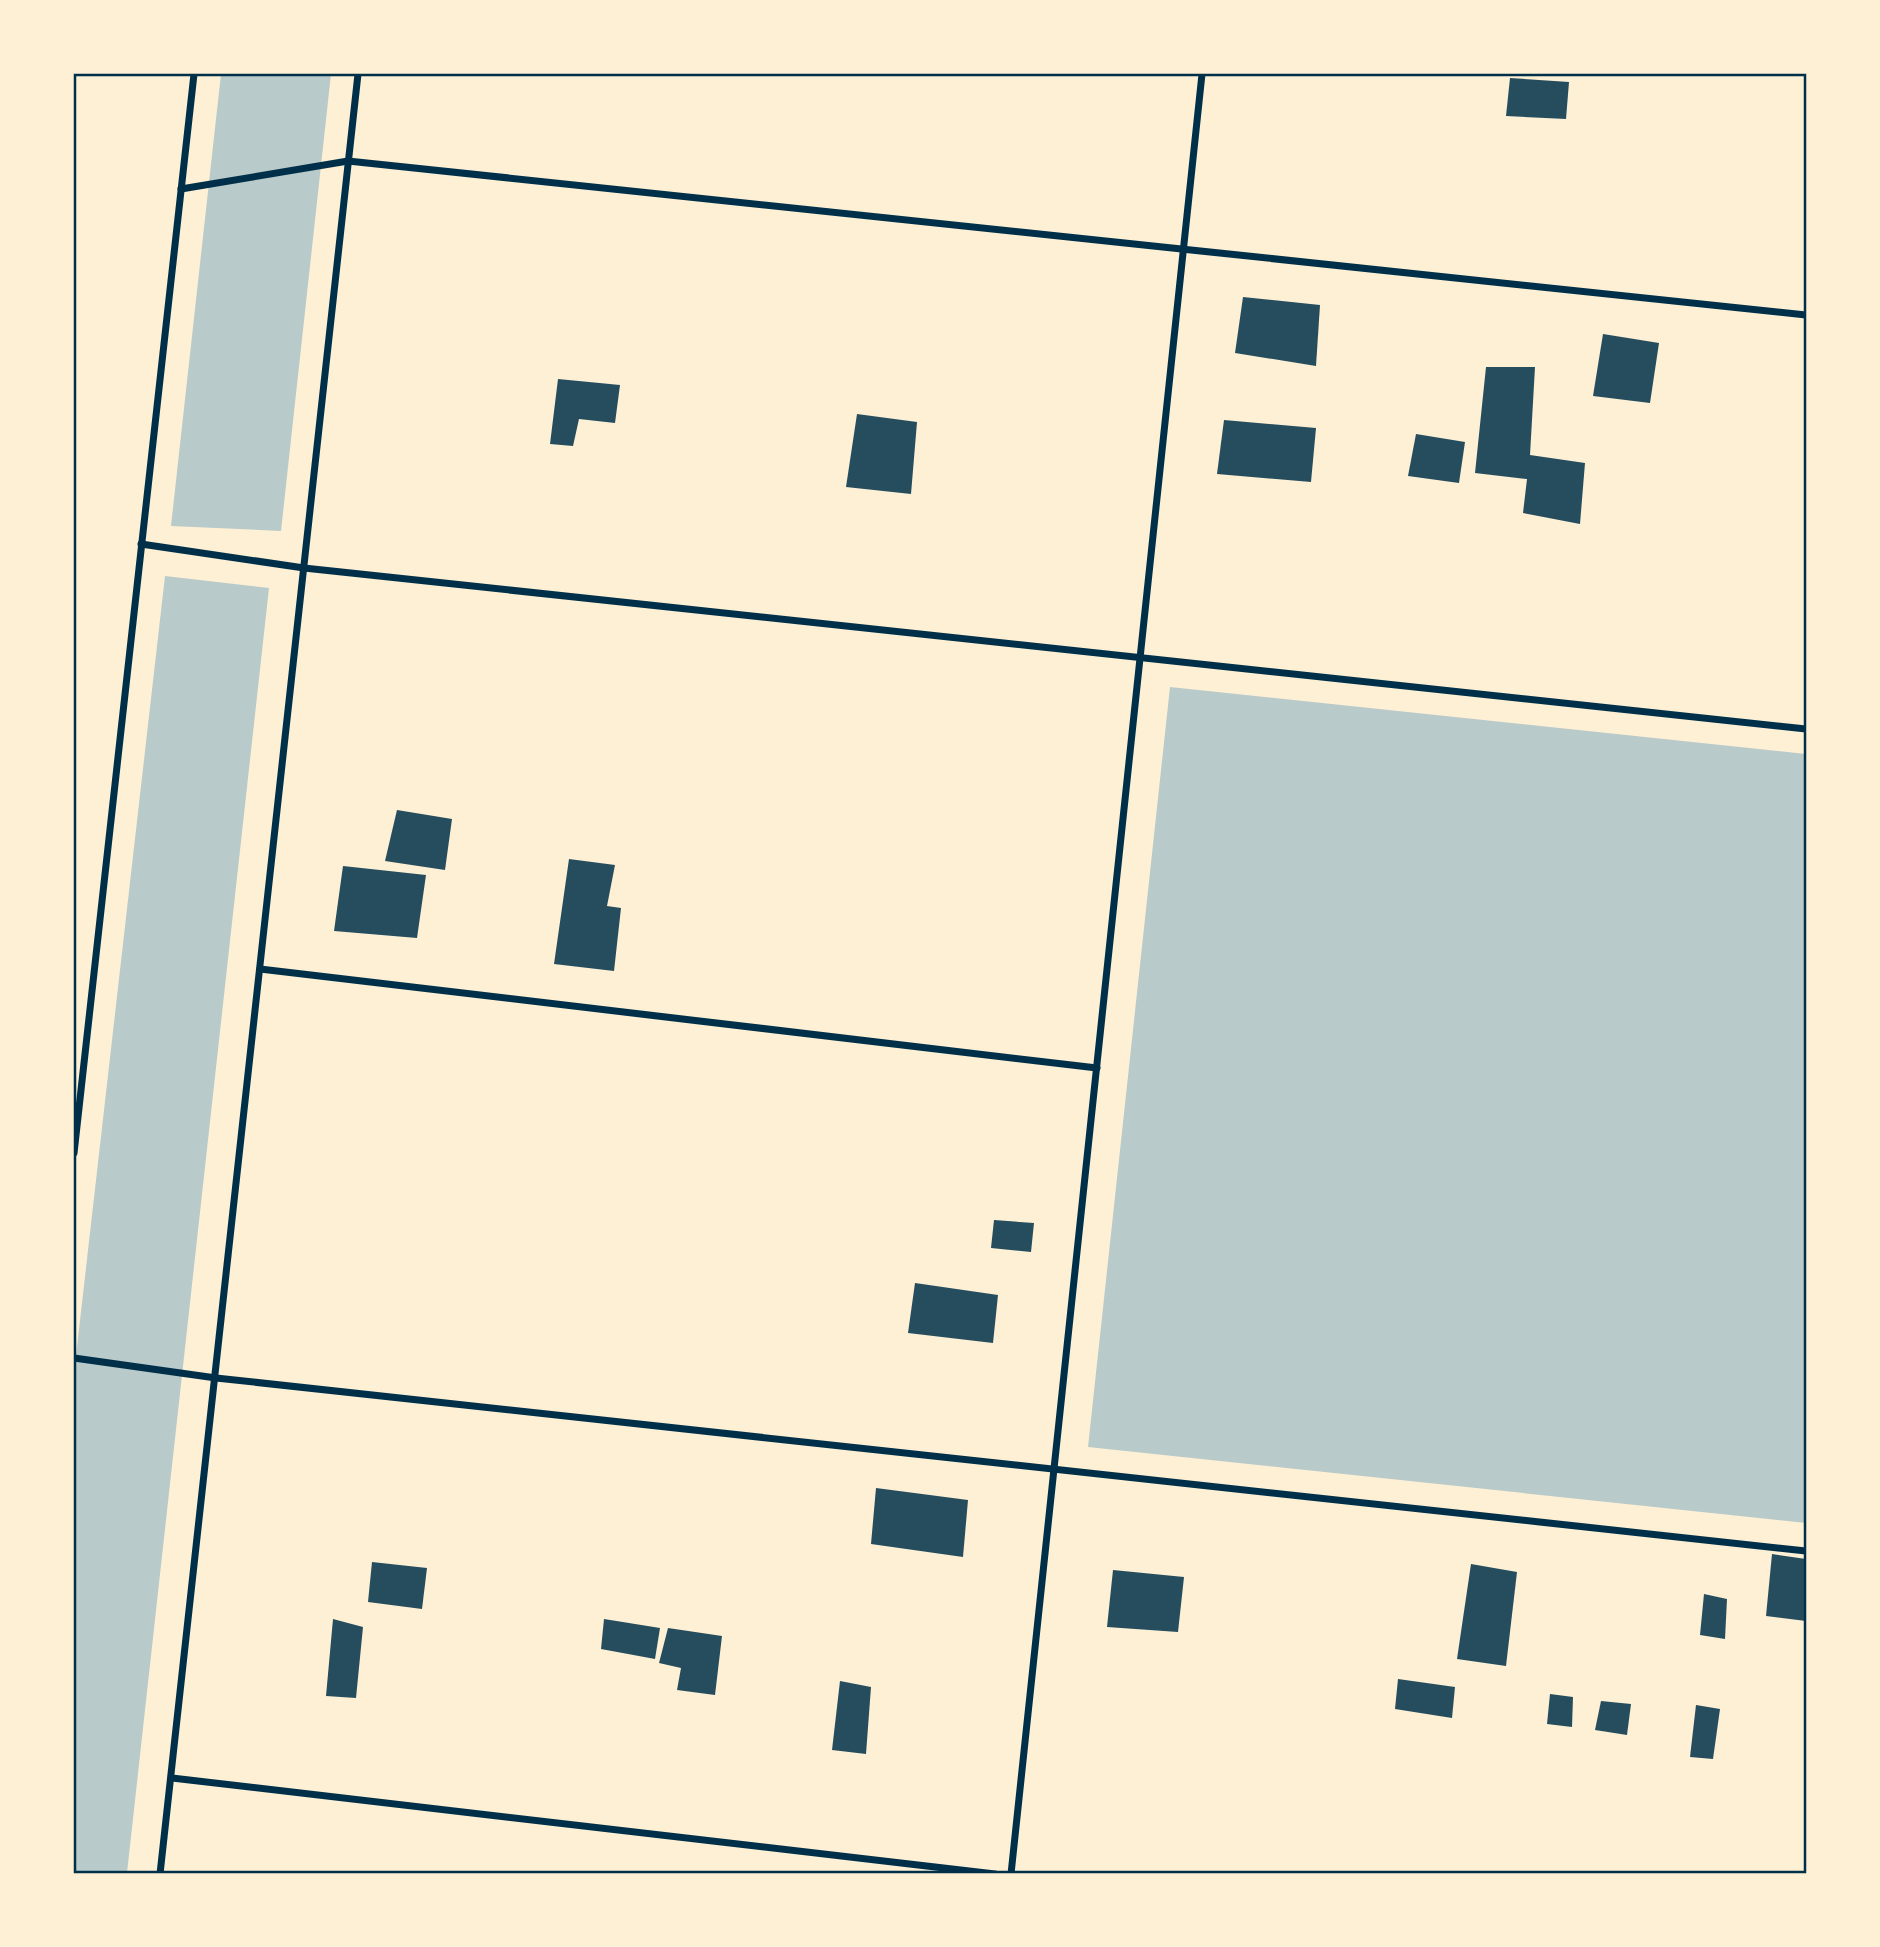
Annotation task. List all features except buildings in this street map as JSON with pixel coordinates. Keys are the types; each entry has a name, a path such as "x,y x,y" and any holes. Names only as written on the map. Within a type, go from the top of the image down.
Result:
{"street":[{"path":"74,1153 194,74"},
{"path":"160,1874 358,74"},
{"path":"1011,1874 1202,74"},
{"path":"181,188 348,161 1807,316"},
{"path":"141,544 304,568 1807,729"},
{"path":"260,969 1097,1068"},
{"path":"74,1358 216,1378 1807,1551"},
{"path":"172,1778 995,1874"}],"shaded area":[{"path":"221,74 331,74 281,531 171,526"},
{"path":"165,576 269,588 127,1873 74,1874 74,1373"},
{"path":"1170,687 1806,754 1806,1523 1088,1447"}]}
